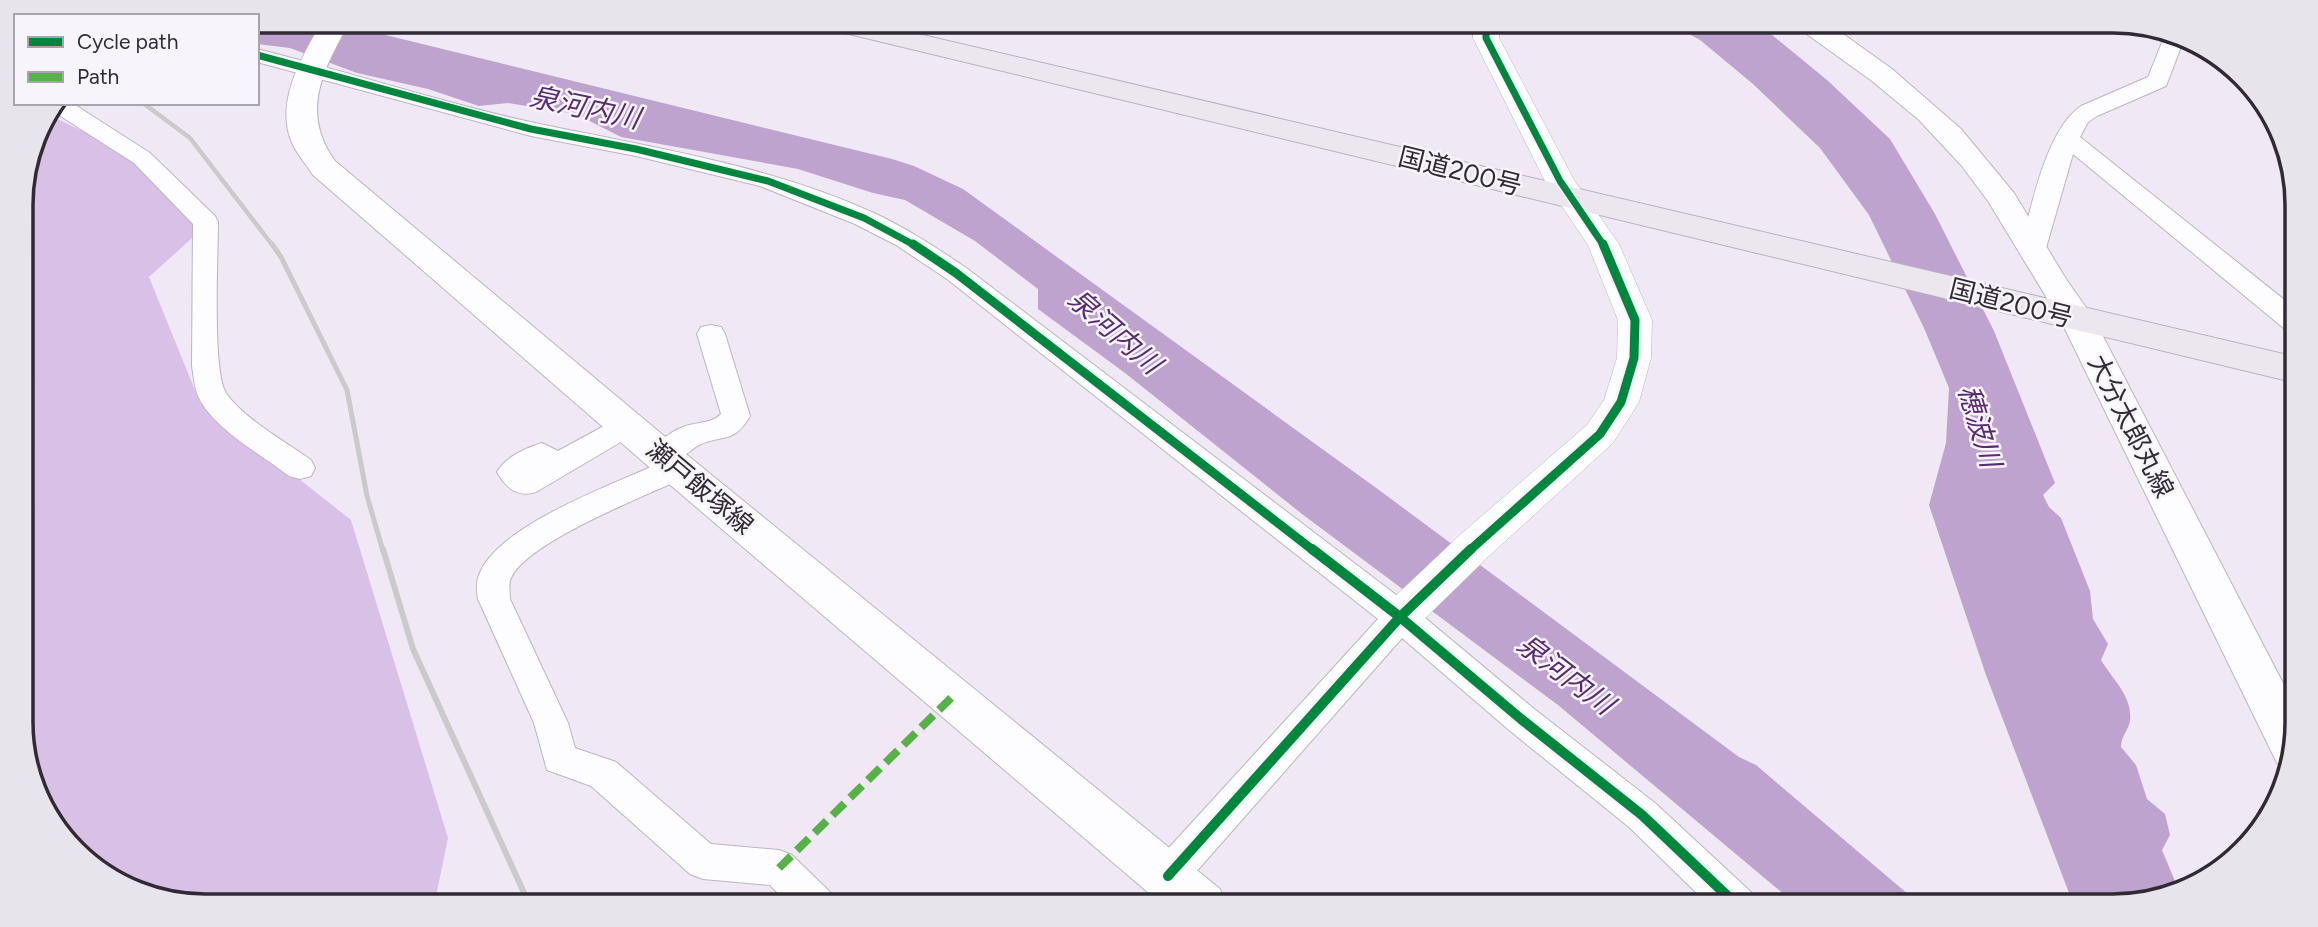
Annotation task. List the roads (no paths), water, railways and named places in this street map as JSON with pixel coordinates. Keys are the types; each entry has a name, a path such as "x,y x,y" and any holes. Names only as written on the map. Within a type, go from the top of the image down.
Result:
{"highway":[{"name":"国道200号","path":"880,33 1747,231 2052,304 2285,367"},
{"name":"国道200号","path":"932,33 1566,190"},
{"name":"国道200号","path":"2052,304 2285,348"}],"main road":[{"name":"瀬戸飯塚線","path":"329,33 310,68 300,118 306,142 324,167 626,425 1188,893"},
{"name":"大分太郎丸線","path":"1825,33 1870,63 1939,120 1992,183 2032,248 2052,304 2284,733"}],"street":[{"path":"1168,876 1400,617 1475,545 1600,434 1621,402 1634,358 1635,320 1603,244 1566,190 1486,38 1486,33"},
{"path":"2032,248 2067,138 2077,120 2093,108 2158,81 2172,44"},
{"path":"259,55 531,129 636,149 768,181 864,218 905,239 956,273 1400,617 1521,719 1642,815 1725,893"},
{"path":"64,108 142,158 206,222 203,327 211,395 229,413 300,468"},
{"path":"2067,138 2285,314"},
{"path":"711,334 736,416 724,429 692,435 670,462 542,531 508,558 501,567 494,577 494,598 551,723 560,759 603,774 703,861 779,868 805,894"},
{"path":"556,466 626,425"}],"water":[{"name":"泉河内川","path":"259,33 378,33 892,159 914,166 963,189 1379,490 1739,757 1756,765 1907,893 1783,893 1558,705 1302,514 1125,373 1038,309 1038,289 975,241 905,200 873,193 798,169 621,137 576,114 508,103 479,106 428,89 357,73 290,48 259,44"},
{"name":"穂波川","path":"1687,33 1770,33 1827,80 1890,139 1935,214 1994,331 2055,483 2043,495 2049,507 2061,518 2090,591 2093,619 2108,644 2101,660 2121,688 2130,712 2130,721 2121,747 2136,765 2147,799 2165,814 2170,835 2162,850 2175,882 2124,893 2069,893 1986,675 1929,505 1946,443 1949,388 1924,328 1869,215 1820,148 1753,84 1700,40"}],"railway":[{"path":"146,105 190,138 273,246"},
{"path":"272,244 347,390 367,496 383,551"},
{"path":"383,549 413,649 524,894"}]}
